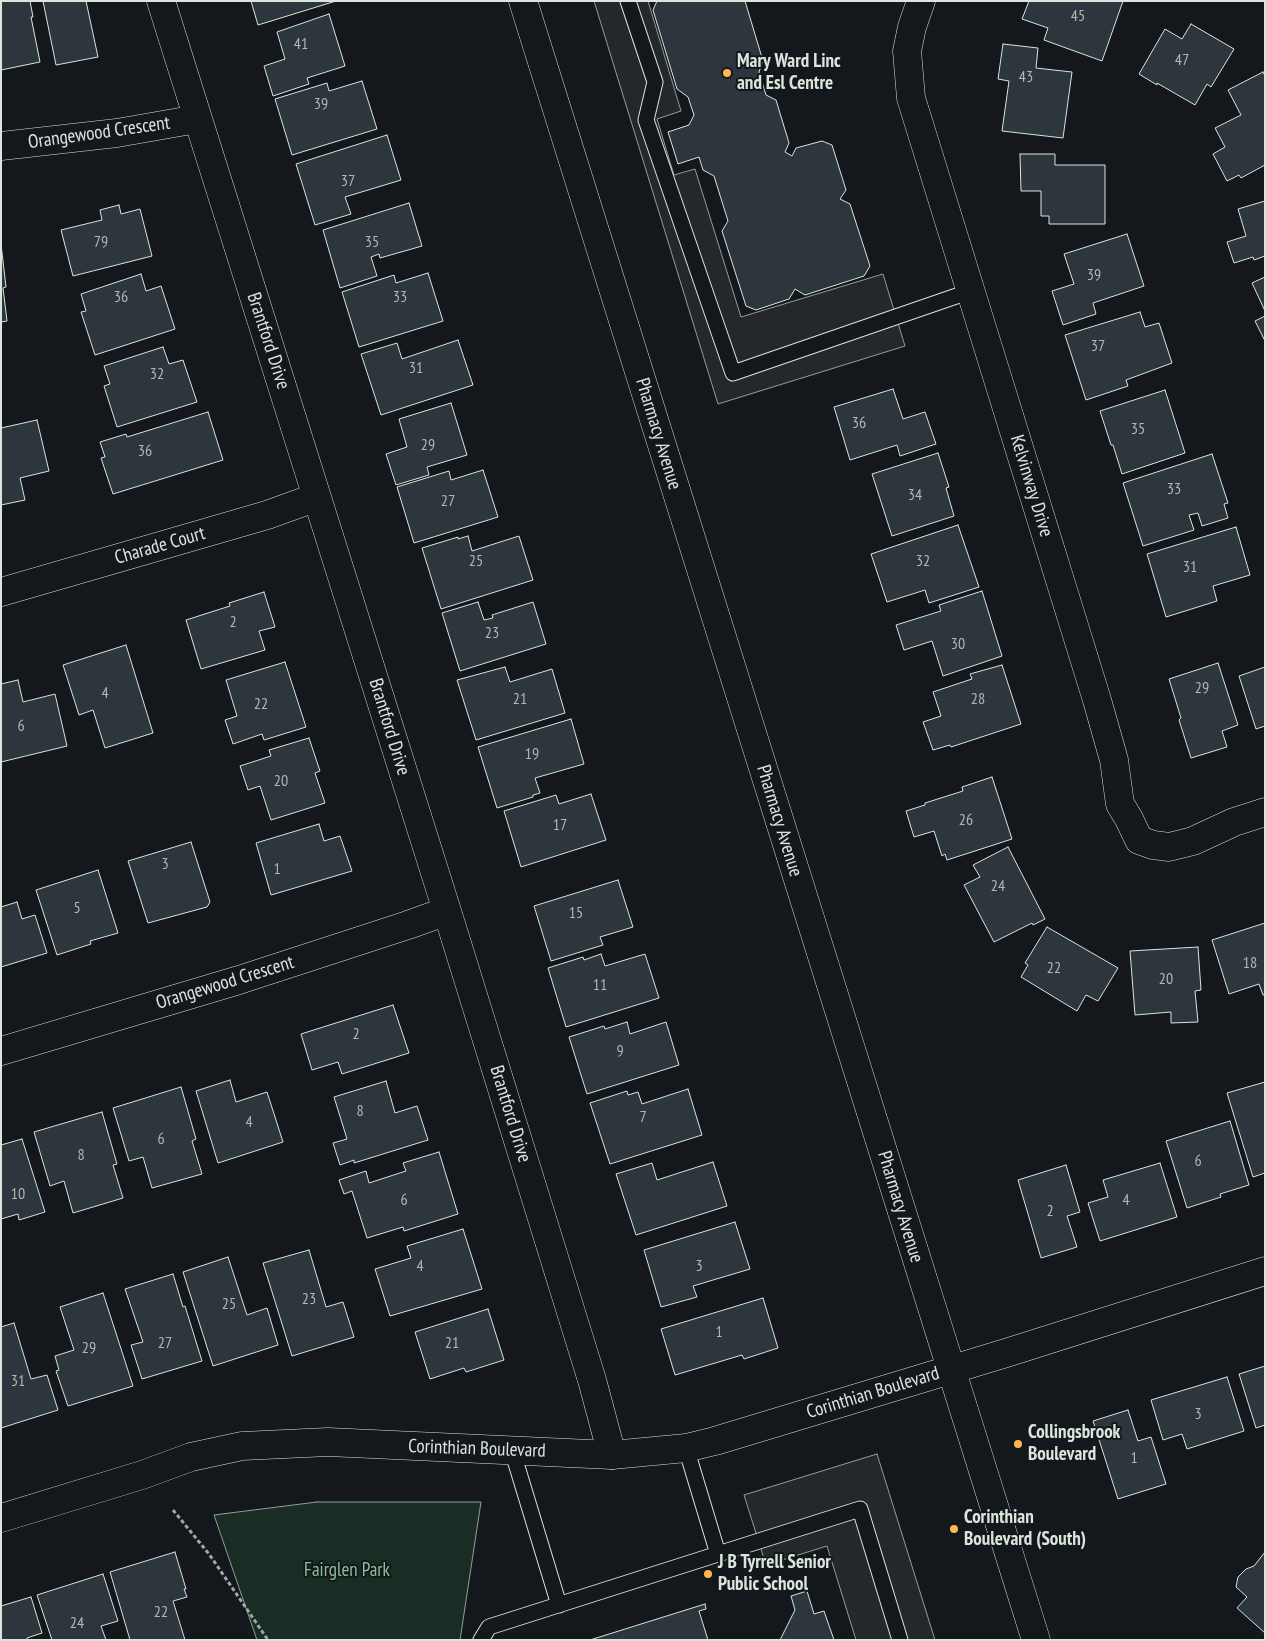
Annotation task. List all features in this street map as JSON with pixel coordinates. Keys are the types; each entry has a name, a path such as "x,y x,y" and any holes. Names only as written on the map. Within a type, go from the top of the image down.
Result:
{"street":[{"name":"Brantford Drive","path":"161,1 447,911 592,1380 612,1455"},
{"name":"Pharmacy Avenue","path":"523,1 1036,1640"},
{"name":"Kelvinway Drive","path":"921,1 912,27 907,51 911,98 1105,726 1114,760 1120,804 1139,840 1169,847 1193,841 1234,822 1265,812"},
{"name":"Orangewood Crescent","path":"1,146 117,133 197,118"},
{"name":"Charade Court","path":"1,592 268,515 317,497"},
{"name":"Orangewood Crescent","path":"1,1051 239,980 447,911"},
{"path":"951,1369 1265,1271"},
{"name":"Corinthian Boulevard","path":"1,1518 142,1475 190,1456 242,1446 328,1442 612,1455 686,1448 715,1441 951,1369"}],"lane":[{"path":"628,1 655,82 646,120 733,373 971,291"},
{"path":"686,1448 718,1554"},
{"path":"512,1450 559,1605"},
{"path":"481,1640 489,1627 860,1509 900,1640"}],"path":[{"path":"173,1510 209,1554 268,1640"}],"green space":[{"name":"Fairglen Park","path":"317,1502 481,1502 460,1640 257,1640 214,1515"}],"shaded area":[{"path":"594,1 648,1 681,111 657,119 674,175 695,169 741,317 883,274 905,346 718,404"},
{"path":"877,1454 935,1640 856,1640 827,1546 766,1565 744,1495"}],"building":[{"path":"1,1 30,1 33,17 31,17 40,62 1,70"},
{"path":"43,1 86,1 98,57 56,65"},
{"path":"251,1 336,1 258,25"},
{"path":"657,1 745,1 763,61 759,72 766,95 776,100 789,143 785,152 792,156 796,148 822,141 832,145 846,190 840,199 850,204 870,266 864,276 805,295 795,289 789,299 756,310 746,306 722,231 728,221 714,176 703,170 699,157 678,164 668,132 689,125 694,115 688,97 677,89 653,10"},
{"path":"1029,1 1123,1 1102,61 1044,40 1048,28 1022,19"},
{"path":"329,14 345,66 307,78 309,84 273,96 264,66 285,59 277,32"},
{"path":"1191,24 1234,49 1211,87 1207,84 1195,105 1139,74 1165,29 1182,39"},
{"path":"1003,44 1038,48 1036,68 1072,72 1063,138 1002,131 1009,81 998,79"},
{"path":"1263,72 1265,76 1265,165 1241,178 1239,175 1227,181 1213,154 1225,147 1215,128 1241,115 1228,90"},
{"path":"362,81 377,129 292,155 275,99 327,83 329,91"},
{"path":"387,135 401,180 345,197 351,214 315,225 296,164"},
{"path":"1020,154 1055,154 1055,165 1105,165 1105,224 1049,224 1049,216 1041,216 1041,191 1021,191"},
{"path":"1265,201 1265,256 1254,260 1253,257 1234,263 1227,242 1246,236 1238,209"},
{"path":"409,203 422,246 380,258 379,254 371,257 377,276 340,288 323,230"},
{"path":"119,205 121,214 140,209 152,256 73,276 61,230 102,220 100,210"},
{"path":"1127,234 1144,286 1093,303 1096,314 1063,325 1052,291 1074,284 1064,254"},
{"path":"1,244 6,287 3,288 7,321 1,322"},
{"path":"428,273 443,321 359,347 342,292 394,275 396,283"},
{"path":"141,274 146,291 161,286 175,329 95,355 81,312 86,311 81,294"},
{"path":"1265,277 1265,311 1252,283"},
{"path":"1140,312 1145,327 1159,323 1172,363 1126,380 1128,386 1086,400 1065,335"},
{"path":"1265,316 1265,341 1255,321"},
{"path":"458,340 473,385 381,415 361,354 397,343 402,359"},
{"path":"163,347 169,364 183,360 197,402 117,427 104,386 110,384 104,366"},
{"path":"893,389 903,419 925,412 936,444 900,456 897,445 850,460 834,407"},
{"path":"1165,390 1185,453 1122,474 1100,411"},
{"path":"451,403 467,455 427,467 429,475 396,485 386,454 407,447 399,419"},
{"path":"208,412 223,460 113,494 101,458 105,457 100,442 126,434 127,437"},
{"path":"37,420 49,471 20,478 25,500 1,505 1,428"},
{"path":"938,453 949,487 946,488 954,516 892,536 872,474"},
{"path":"1212,454 1228,503 1224,504 1228,518 1202,526 1198,513 1189,515 1194,530 1143,546 1123,483"},
{"path":"483,470 498,517 414,543 397,487 449,471 451,480"},
{"path":"958,525 979,587 929,603 925,590 887,602 871,554"},
{"path":"1236,527 1250,575 1213,586 1217,601 1166,617 1147,554"},
{"path":"468,536 472,551 519,536 533,580 441,609 422,548 458,537 458,539"},
{"path":"982,591 1002,656 943,676 932,641 904,650 896,625 941,611 939,605"},
{"path":"264,592 275,627 259,631 265,650 201,669 186,620 230,606 229,603"},
{"path":"478,602 484,620 493,618 492,615 533,602 546,644 460,671 442,613"},
{"path":"126,645 153,733 105,748 93,710 79,715 63,665"},
{"path":"285,662 306,727 264,740 262,734 233,744 225,720 237,716 226,680"},
{"path":"1218,663 1238,725 1222,731 1227,747 1191,758 1169,679"},
{"path":"1002,665 1021,724 951,747 950,745 933,750 923,722 941,716 933,692 972,679 970,674"},
{"path":"505,667 510,682 552,669 565,713 476,740 457,680"},
{"path":"1265,667 1265,726 1256,729 1239,676"},
{"path":"18,680 23,702 55,694 67,746 1,762 1,684"},
{"path":"571,719 584,764 535,778 540,793 497,808 478,747"},
{"path":"309,738 320,771 315,773 325,803 271,820 260,786 248,790 240,766 271,756 269,750"},
{"path":"992,777 1012,839 947,860 945,854 942,856 934,831 914,837 906,811 963,791 962,787"},
{"path":"591,794 606,840 521,867 504,811 556,795 559,804"},
{"path":"319,824 324,841 340,836 352,871 271,895 256,843"},
{"path":"191,842 210,902 207,907 148,923 128,861"},
{"path":"1008,847 1045,919 1033,925 1032,923 994,942 964,885 980,877 973,865"},
{"path":"98,870 118,933 90,941 91,944 57,955 36,890"},
{"path":"618,880 633,927 600,937 603,945 551,961 534,906"},
{"path":"17,902 22,919 35,915 47,953 1,967 1,907"},
{"path":"1265,923 1265,995 1263,995 1259,984 1229,994 1212,940"},
{"path":"1047,927 1118,968 1098,1001 1086,995 1077,1011 1021,977 1028,965 1025,963"},
{"path":"1198,947 1201,990 1195,991 1198,1022 1171,1023 1171,1012 1135,1015 1130,951"},
{"path":"601,954 605,966 645,954 659,998 566,1027 548,968 583,957 584,960"},
{"path":"393,1005 409,1053 342,1074 338,1062 312,1070 301,1034"},
{"path":"627,1022 630,1034 666,1022 679,1065 587,1094 569,1037 604,1026 605,1029"},
{"path":"230,1080 236,1102 267,1092 283,1142 218,1163 196,1091"},
{"path":"386,1081 395,1113 417,1106 428,1140 354,1163 354,1160 340,1165 333,1143 347,1139 334,1097"},
{"path":"1265,1082 1265,1173 1253,1177 1227,1093"},
{"path":"181,1087 196,1139 192,1141 202,1174 152,1188 143,1157 129,1161 113,1108"},
{"path":"688,1089 702,1135 610,1164 590,1103 627,1091 628,1095 638,1092 642,1104"},
{"path":"102,1112 117,1164 113,1165 123,1198 73,1213 64,1181 50,1186 34,1132"},
{"path":"1230,1121 1249,1185 1220,1194 1221,1197 1187,1208 1166,1141"},
{"path":"22,1139 45,1212 19,1220 18,1214 1,1219 1,1145"},
{"path":"439,1152 458,1214 404,1231 403,1227 367,1238 352,1191 344,1194 339,1180 366,1171 369,1183 406,1171 403,1163"},
{"path":"713,1162 727,1206 636,1235 616,1174 652,1163 657,1180"},
{"path":"1160,1163 1177,1217 1100,1241 1088,1203 1108,1197 1103,1180"},
{"path":"1066,1165 1080,1212 1067,1216 1077,1247 1041,1258 1018,1180"},
{"path":"735,1222 750,1269 693,1286 697,1297 661,1307 644,1250"},
{"path":"463,1229 482,1289 390,1316 375,1269 411,1258 407,1246"},
{"path":"309,1250 326,1307 343,1302 354,1337 292,1356 263,1263"},
{"path":"228,1257 247,1315 267,1308 278,1345 213,1366 183,1272"},
{"path":"173,1274 202,1361 142,1379 131,1345 143,1342 125,1289"},
{"path":"103,1293 133,1386 68,1406 56,1371 59,1370 55,1356 74,1350 60,1307"},
{"path":"763,1298 778,1348 744,1359 742,1355 675,1375 661,1329"},
{"path":"488,1309 504,1360 466,1372 464,1368 430,1379 415,1332"},
{"path":"14,1323 31,1379 47,1375 58,1410 1,1428 1,1327"},
{"path":"1265,1366 1265,1425 1256,1428 1239,1374"},
{"path":"1227,1377 1244,1431 1187,1449 1182,1434 1163,1440 1151,1400"},
{"path":"1128,1410 1138,1441 1151,1437 1166,1484 1118,1499 1093,1421"},
{"path":"175,1552 187,1597 173,1601 185,1640 130,1640 110,1572"},
{"path":"1265,1552 1265,1633 1237,1608 1247,1597 1236,1587 1238,1577 1246,1569 1254,1566"},
{"path":"103,1574 118,1621 101,1626 106,1640 52,1640 37,1595"},
{"name":"J B Tyrrell Senior Public School","path":"807,1591 814,1614 824,1611 834,1640 780,1640 795,1610 791,1596"},
{"path":"31,1597 42,1633 27,1638 27,1640 1,1640 1,1606"},
{"name":"J B Tyrrell Senior Public School","path":"705,1604 706,1609 699,1611 708,1640 590,1640"}],"place":[{"name":"Mary Ward Linc and Esl Centre","path":"727,73"},
{"name":"Collingsbrook Boulevard","path":"1018,1444"},
{"name":"Corinthian Boulevard (South)","path":"954,1529"},
{"name":"J B Tyrrell Senior Public School","path":"708,1574"}]}
